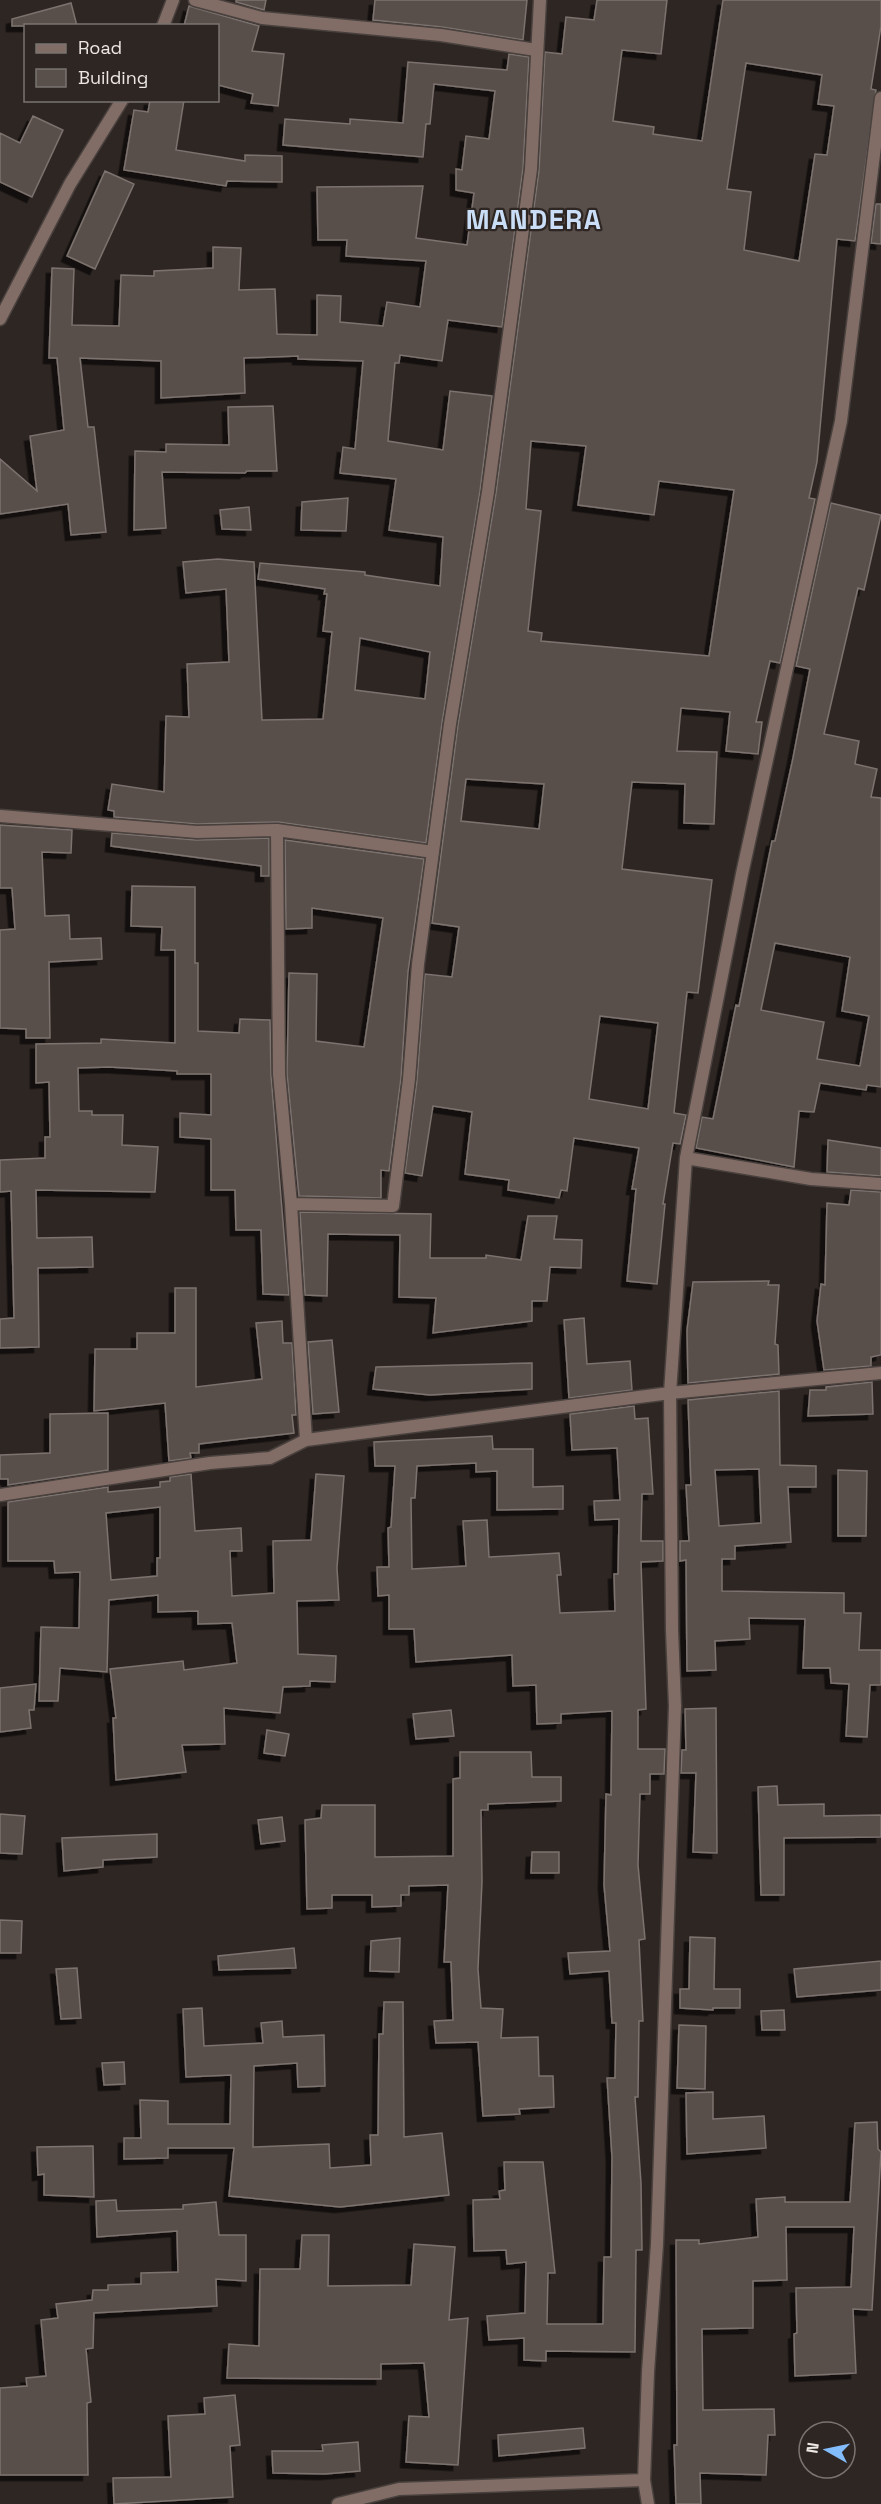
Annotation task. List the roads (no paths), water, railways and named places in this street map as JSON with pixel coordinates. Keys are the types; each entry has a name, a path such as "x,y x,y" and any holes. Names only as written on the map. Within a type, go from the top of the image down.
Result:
{"street":[{"path":"164,24 173,0"},
{"path":"195,0 262,18 441,35 536,50"},
{"path":"291,1204 393,1206 409,1079 418,964 450,724 488,492 531,169 540,0"},
{"path":"648,2504 644,2480 648,2372 657,2244 675,1716 670,1393 686,1158 742,874 841,421 881,98"},
{"path":"0,319 70,184 121,102"},
{"path":"0,816 197,832 277,830 433,852"},
{"path":"277,830 279,1074 291,1204 306,1440"},
{"path":"686,1158 811,1179 881,1184"},
{"path":"0,1495 210,1463 270,1458 306,1440 670,1393 881,1373"},
{"path":"338,2504 399,2489 644,2480"}],"district":[{"name":"MANDERA","path":"534,220"}]}
